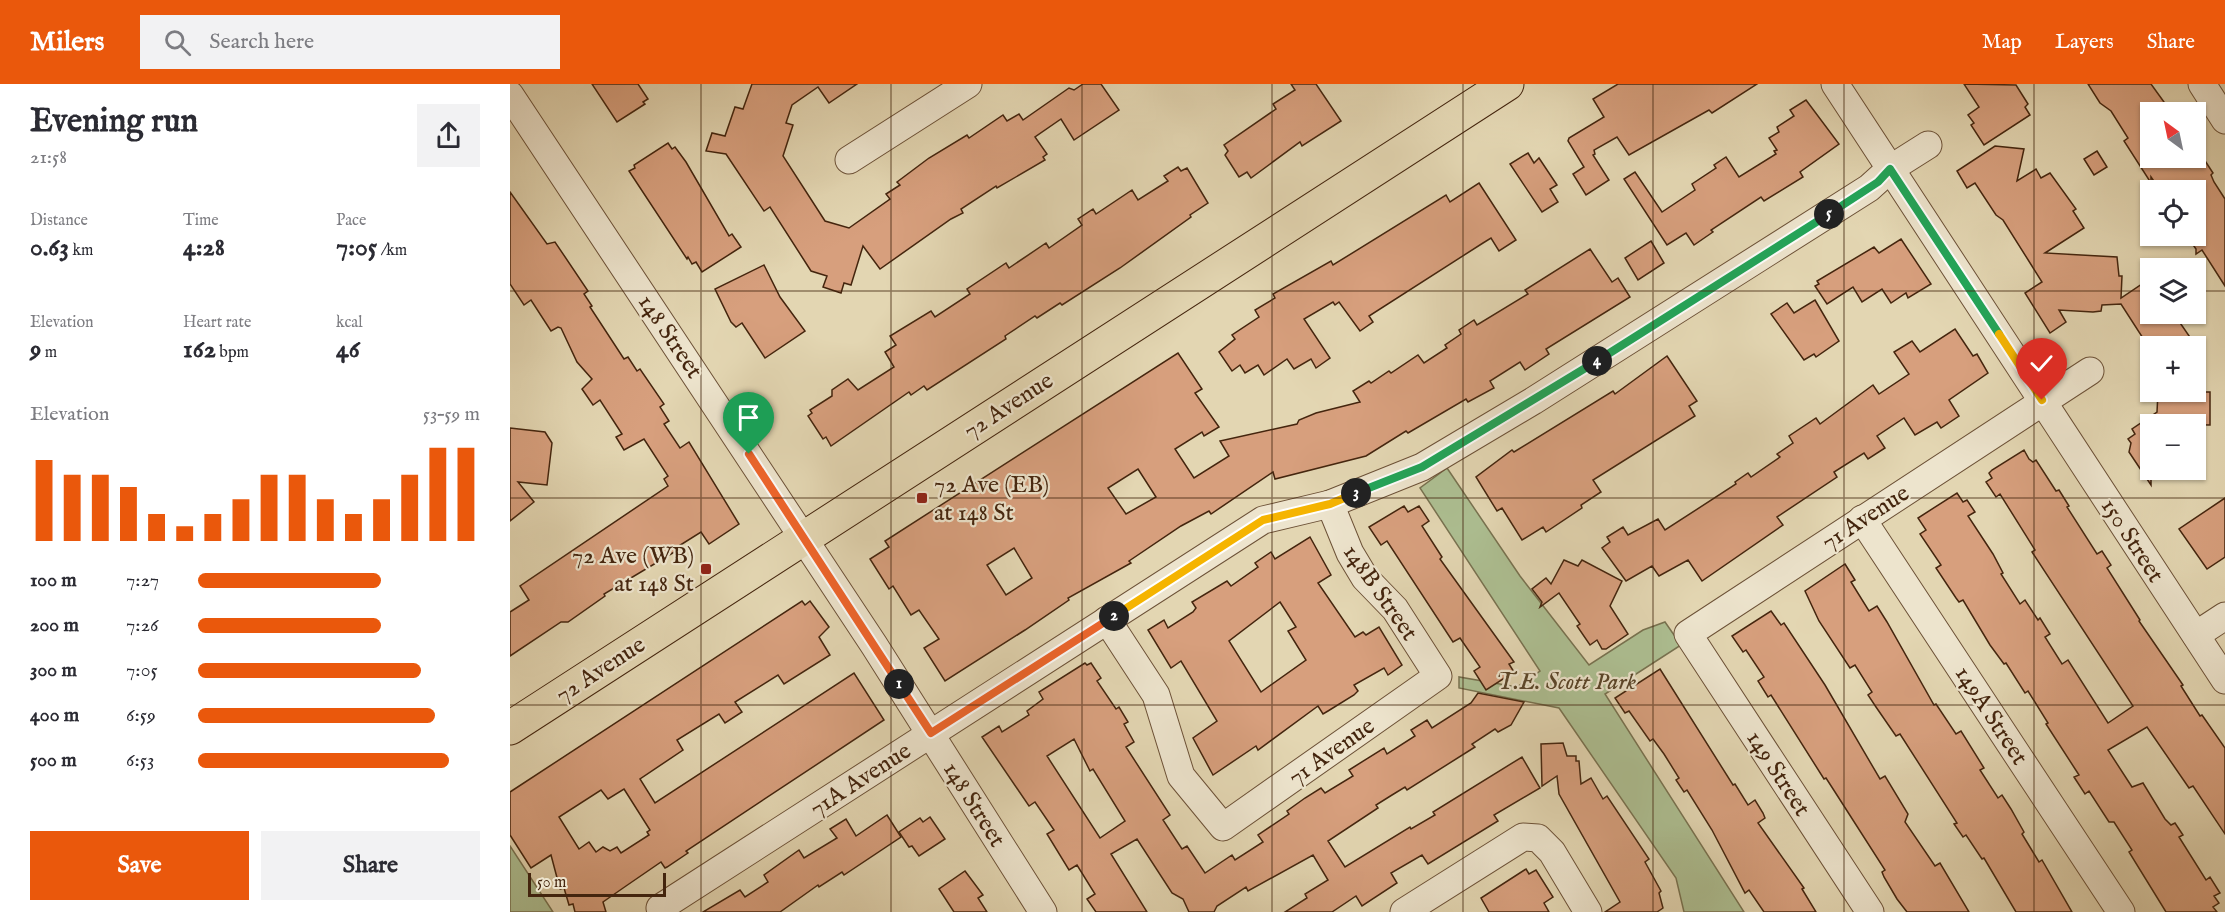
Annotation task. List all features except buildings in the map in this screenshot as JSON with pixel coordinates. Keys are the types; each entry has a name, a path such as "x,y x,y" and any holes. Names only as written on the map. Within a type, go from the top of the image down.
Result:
{"main road":[{"name":"72 Avenue","path":"510,728 1504,85"}],"street":[{"path":"849,160 968,84"},
{"name":"150 Street","path":"1835,84 2225,680"},
{"path":"2202,84 2225,120"},
{"name":"148 Street","path":"510,95 804,538 931,733 1043,912"},
{"name":"71A Avenue","path":"661,910 1263,520 1330,504 1422,467 1524,407 1869,188 1890,169 1928,145"},
{"path":"2042,400 2090,371"},
{"name":"71 Avenue","path":"1688,634 2042,400"},
{"name":"148B Street","path":"1330,504 1350,553 1365,578 1395,609 1438,676"},
{"name":"149A Street","path":"1863,519 2121,912"},
{"path":"2196,635 2225,616"},
{"name":"71 Avenue","path":"1107,620 1156,695 1181,776 1223,827 1438,676"},
{"name":"149 Street","path":"1688,634 1870,912"},
{"path":"1404,912 1523,837 1538,838 1552,852 1588,912"}],"green space":[{"name":"T.E. Scott Park","path":"1447,468 1520,576 1589,665 1643,630 1665,622 1681,645 1605,694 1744,912 1684,912 1676,878 1559,708 1459,688 1459,677 1517,687 1540,671 1420,488"},
{"path":"510,846 553,912 510,912"}],"place":[{"name":"72 Ave (EB) at 148 St","path":"922,498"},
{"name":"72 Ave (WB) at 148 St","path":"706,569"}],"route":[{"path":"749,454 931,733 1263,520 1330,504 1422,467 1448,452 1533,401 1869,188 1890,169 2042,400"}]}
